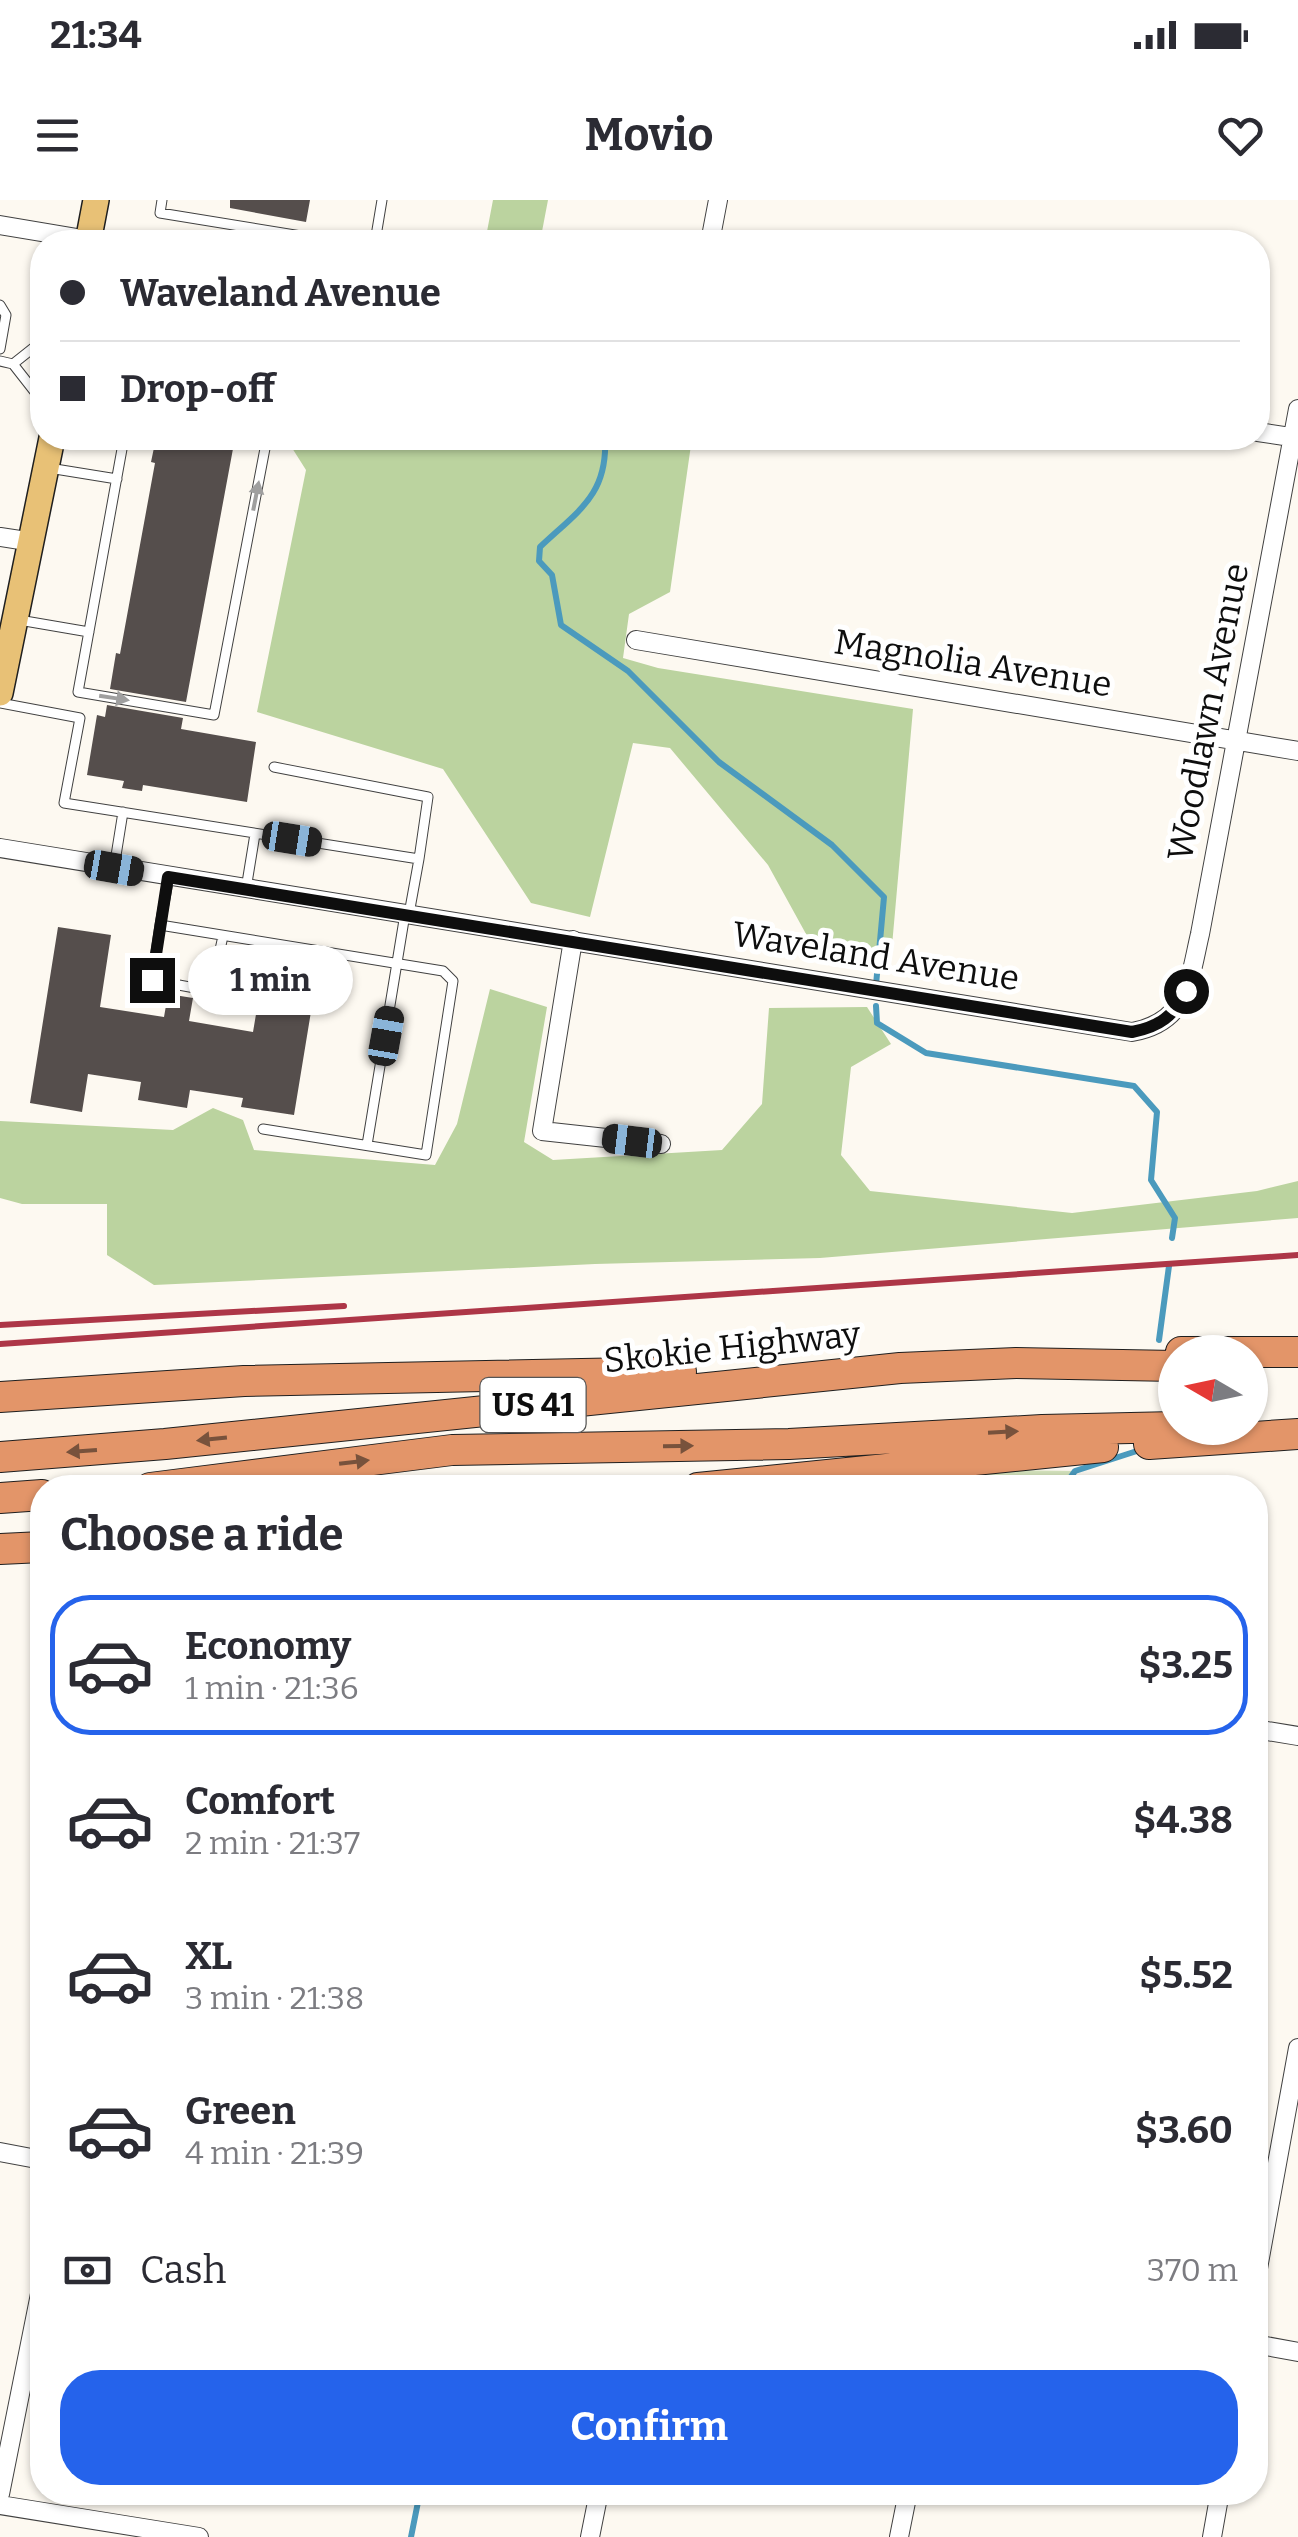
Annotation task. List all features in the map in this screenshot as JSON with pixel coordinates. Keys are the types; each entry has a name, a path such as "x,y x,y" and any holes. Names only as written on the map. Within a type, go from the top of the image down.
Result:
{"highway":[{"path":"1268,1352 1298,1352"},
{"path":"1016,1363 1158,1354"},
{"name":"Skokie Highway","path":"0,1457 165,1444 900,1368 1016,1363 1158,1366"},
{"path":"0,1397 244,1381 900,1368"},
{"path":"1268,1371 1298,1372"},
{"path":"0,1414 50,1394"},
{"name":"US 41","path":"249,1475 452,1450 789,1444 1042,1430 1158,1428"},
{"name":"US 41","path":"1268,1432 1298,1433"},
{"path":"819,1475 1033,1452 1298,1433"},
{"path":"0,1498 30,1496"},
{"path":"0,1550 30,1548"}],"main road":[{"path":"90,230 96,200"},
{"path":"0,693 11,615 32,542 50,450"}],"street":[{"path":"712,230 718,200"},
{"path":"0,225 30,230"},
{"name":"Woodlawn Avenue","path":"1166,1020 1186,991 1298,409"},
{"path":"1270,434 1295,437"},
{"path":"0,537 32,542"},
{"name":"Magnolia Avenue","path":"636,640 1298,751"},
{"name":"Waveland Avenue","path":"0,848 1132,1032 1150,1029 1166,1020"},
{"path":"573,940 542,1130 662,1144"},
{"path":"1268,1731 1298,1736"},
{"path":"1268,2213 1298,2048"},
{"path":"0,2152 30,2158"},
{"path":"0,2494 30,2344"},
{"path":"1268,2346 1298,2352"},
{"path":"0,2505 198,2537"},
{"path":"590,2537 596,2505"},
{"path":"899,2537 905,2505"},
{"path":"1212,2537 1218,2505"}],"lane":[{"path":"162,200 160,213 264,230"},
{"path":"377,230 382,200"},
{"path":"0,305 6,315 1,343"},
{"path":"13,364 30,351"},
{"path":"0,362 13,364 30,386"},
{"path":"122,450 78,692 214,715 265,450"},
{"path":"46,468 117,479"},
{"path":"11,615 89,632"},
{"path":"0,702 80,718 64,803 419,859"},
{"path":"274,767 428,797 367,1145"},
{"path":"114,868 123,812"},
{"path":"246,889 255,834"},
{"path":"168,877 152,980 211,991 223,936"},
{"path":"160,925 444,971 454,981 426,1154 264,1129"}],"green space":[{"path":"493,200 548,200 542,230 487,230"},
{"path":"293,450 690,450 670,592 629,614 623,658 658,668 913,709 891,957 811,943 768,865 670,748 633,743 590,917 531,903 443,769 257,712 306,470"},
{"path":"490,989 547,1007 524,1142 553,1160 722,1150 762,1104 769,1008 867,1007 891,1044 851,1067 841,1155 870,1191 1072,1213 1257,1191 1298,1181 1298,1218 820,1258 595,1264 154,1285 107,1255 107,1204 22,1204 0,1198 0,1121 173,1130 213,1108 243,1120 254,1150 435,1165 457,1124"},
{"path":"990,1470 1075,1471 1072,1475 958,1475"}],"building":[{"path":"230,200 310,200 306,222 230,208"},
{"path":"154,450 233,450 186,702 110,689 155,463 151,462"},
{"path":"107,705 183,718 181,729 256,742 247,802 143,785 142,791 122,788 124,781 87,775 97,715 105,717"},
{"path":"58,927 111,935 100,1007 164,1017 168,994 193,998 189,1021 253,1032 265,961 318,969 294,1115 241,1107 243,1098 190,1090 187,1108 138,1100 141,1082 88,1074 82,1112 30,1103"}],"waterway":[{"path":"605,450 601,474 588,500 540,547 539,561 552,575 561,625 628,671 719,762 832,845 884,897 876,985"},
{"path":"876,1006 877,1023 926,1053 1134,1086 1157,1112 1151,1180 1175,1218 1172,1238"},
{"path":"1160,1335 1169,1266"},
{"path":"1072,1475 1140,1450"},
{"path":"411,2537 417,2505"}],"railway":[{"path":"0,1344 1298,1255"},
{"path":"0,1325 344,1306"}],"route":[{"path":"152,980 168,877 1132,1032 1150,1029 1166,1020 1186,991"}]}
